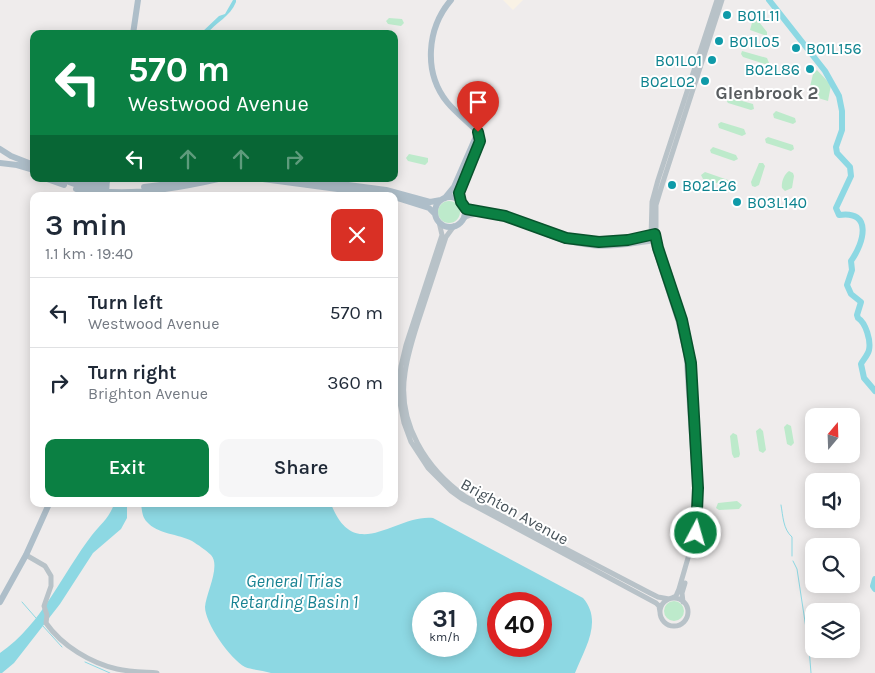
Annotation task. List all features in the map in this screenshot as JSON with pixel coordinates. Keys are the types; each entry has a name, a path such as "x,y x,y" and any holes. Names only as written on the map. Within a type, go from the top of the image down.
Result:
{"main road":[{"path":"134,30 138,0"},
{"path":"398,198 429,208 439,222 446,226 454,226 462,219 464,210 459,193 480,141 478,132 445,100 435,80 431,63 431,45 434,33 439,18 451,0"},
{"path":"435,214 436,206 454,187 478,132"},
{"path":"0,149 30,169"},
{"path":"0,163 30,164"},
{"path":"56,182 86,192"},
{"path":"70,182 98,191 108,192 197,182"},
{"path":"87,182 108,187 170,186 185,182"},
{"path":"285,182 360,192"},
{"path":"326,182 393,192"},
{"path":"398,193 430,202 454,198 462,204"},
{"path":"1,599 26,555 48,507"}],"street":[{"path":"654,241 682,320 693,376 698,514 693,552 682,593 683,602 687,608 687,616 678,625 665,623 660,617 660,612 662,604 676,596 679,589 690,551 695,512 689,375 678,321 654,241 651,215 653,198 717,0"},
{"path":"653,234 655,211 660,192 722,0"},
{"path":"462,204 470,210 505,216 566,238 599,242 628,240 653,234"},
{"path":"462,219 472,214 492,216 566,241 598,247 654,241"},
{"name":"Brighton Avenue","path":"439,222 442,235 406,345 400,375 400,403 404,423 411,442 428,468 457,496 656,602 660,612"},
{"name":"Brighton Avenue","path":"454,226 446,237 410,347 404,375 408,419 423,454 447,481 466,497 658,597 670,598"},
{"path":"26,555 44,566 50,573 51,583 44,606 47,625 59,639 83,655 118,670 157,673"},
{"path":"670,598 683,602"}],"shaded area":[{"path":"503,0 523,0 513,10"}],"green space":[{"path":"389,18 402,19 404,23 401,26 388,24 386,21"},
{"path":"756,18 767,32 767,36 750,30 753,19"},
{"path":"742,51 767,58 769,63 765,64 743,57"},
{"path":"817,70 831,85 828,101 808,95 813,74"},
{"path":"728,97 753,104 754,109 751,110 728,103 726,100"},
{"path":"776,111 795,118 796,122 793,124 774,118 773,114"},
{"path":"721,122 744,129 746,134 742,136 719,128 718,124"},
{"path":"768,137 793,145 794,149 791,151 766,143 765,139"},
{"path":"713,147 736,155 738,159 734,161 711,153 710,150"},
{"path":"409,154 428,158 428,162 425,165 408,161 406,158"},
{"path":"759,163 763,163 765,166 759,185 755,187 752,186 751,182"},
{"path":"789,171 794,176 792,188 785,191 782,188 782,184 784,176"},
{"path":"705,172 728,180 729,185 726,186 703,179 701,175"},
{"path":"449,201 457,204 460,212 457,220 449,223 441,220 438,212 441,204"},
{"path":"787,424 791,426 794,443 791,446 787,444 784,427"},
{"path":"760,428 763,431 766,450 763,453 759,451 756,431"},
{"path":"733,433 737,435 740,454 739,457 734,458 730,436"},
{"path":"737,501 742,505 739,509 719,510 716,508 718,503"},
{"path":"674,601 681,604 684,611 681,618 674,621 667,618 664,611 667,604"}],"water":[{"path":"233,0 236,0 227,16 210,30 204,30 219,16 225,14"},
{"path":"113,507 127,507 127,518 121,529 93,553 60,604 14,663 0,673 0,653 28,628 40,613 81,550"},
{"name":"General Trias Retarding Basin 1","path":"141,507 333,507 341,522 352,531 364,534 419,519 433,518 583,598 592,616 590,635 575,673 271,673 248,668 239,663 219,640 206,614 206,601 214,573 214,560 211,555 192,541 156,529 144,518"}],"waterway":[{"path":"769,0 825,71 839,96 842,111 842,130 836,147 837,153 850,167 851,176 836,208 839,215 850,215 857,218 863,229 859,246 851,261 852,270 847,285 851,294 861,302 857,315 866,328 869,337 868,354 861,364 864,378 875,391"},
{"path":"781,505 785,526 792,537 792,556"},
{"path":"793,561 797,569 811,673"},
{"path":"875,579 873,586 875,589"},
{"path":"22,602 36,618"},
{"path":"42,625 62,647"},
{"path":"85,662 110,673"}],"place":[{"name":"B01L11","path":"727,15"},
{"name":"B01L05","path":"719,41"},
{"name":"B01L156","path":"796,48"},
{"name":"B01L01","path":"712,60"},
{"name":"B02L86","path":"810,69"},
{"name":"B02L02","path":"705,81"},
{"name":"B02L26","path":"672,185"},
{"name":"B03L140","path":"737,202"}],"district":[{"name":"Glenbrook 2","path":"767,93"}],"route":[{"path":"478,132 481,139 459,193 461,202 466,209 505,216 566,238 599,242 642,238 655,234 682,320 693,376 698,488 696,533"}]}
